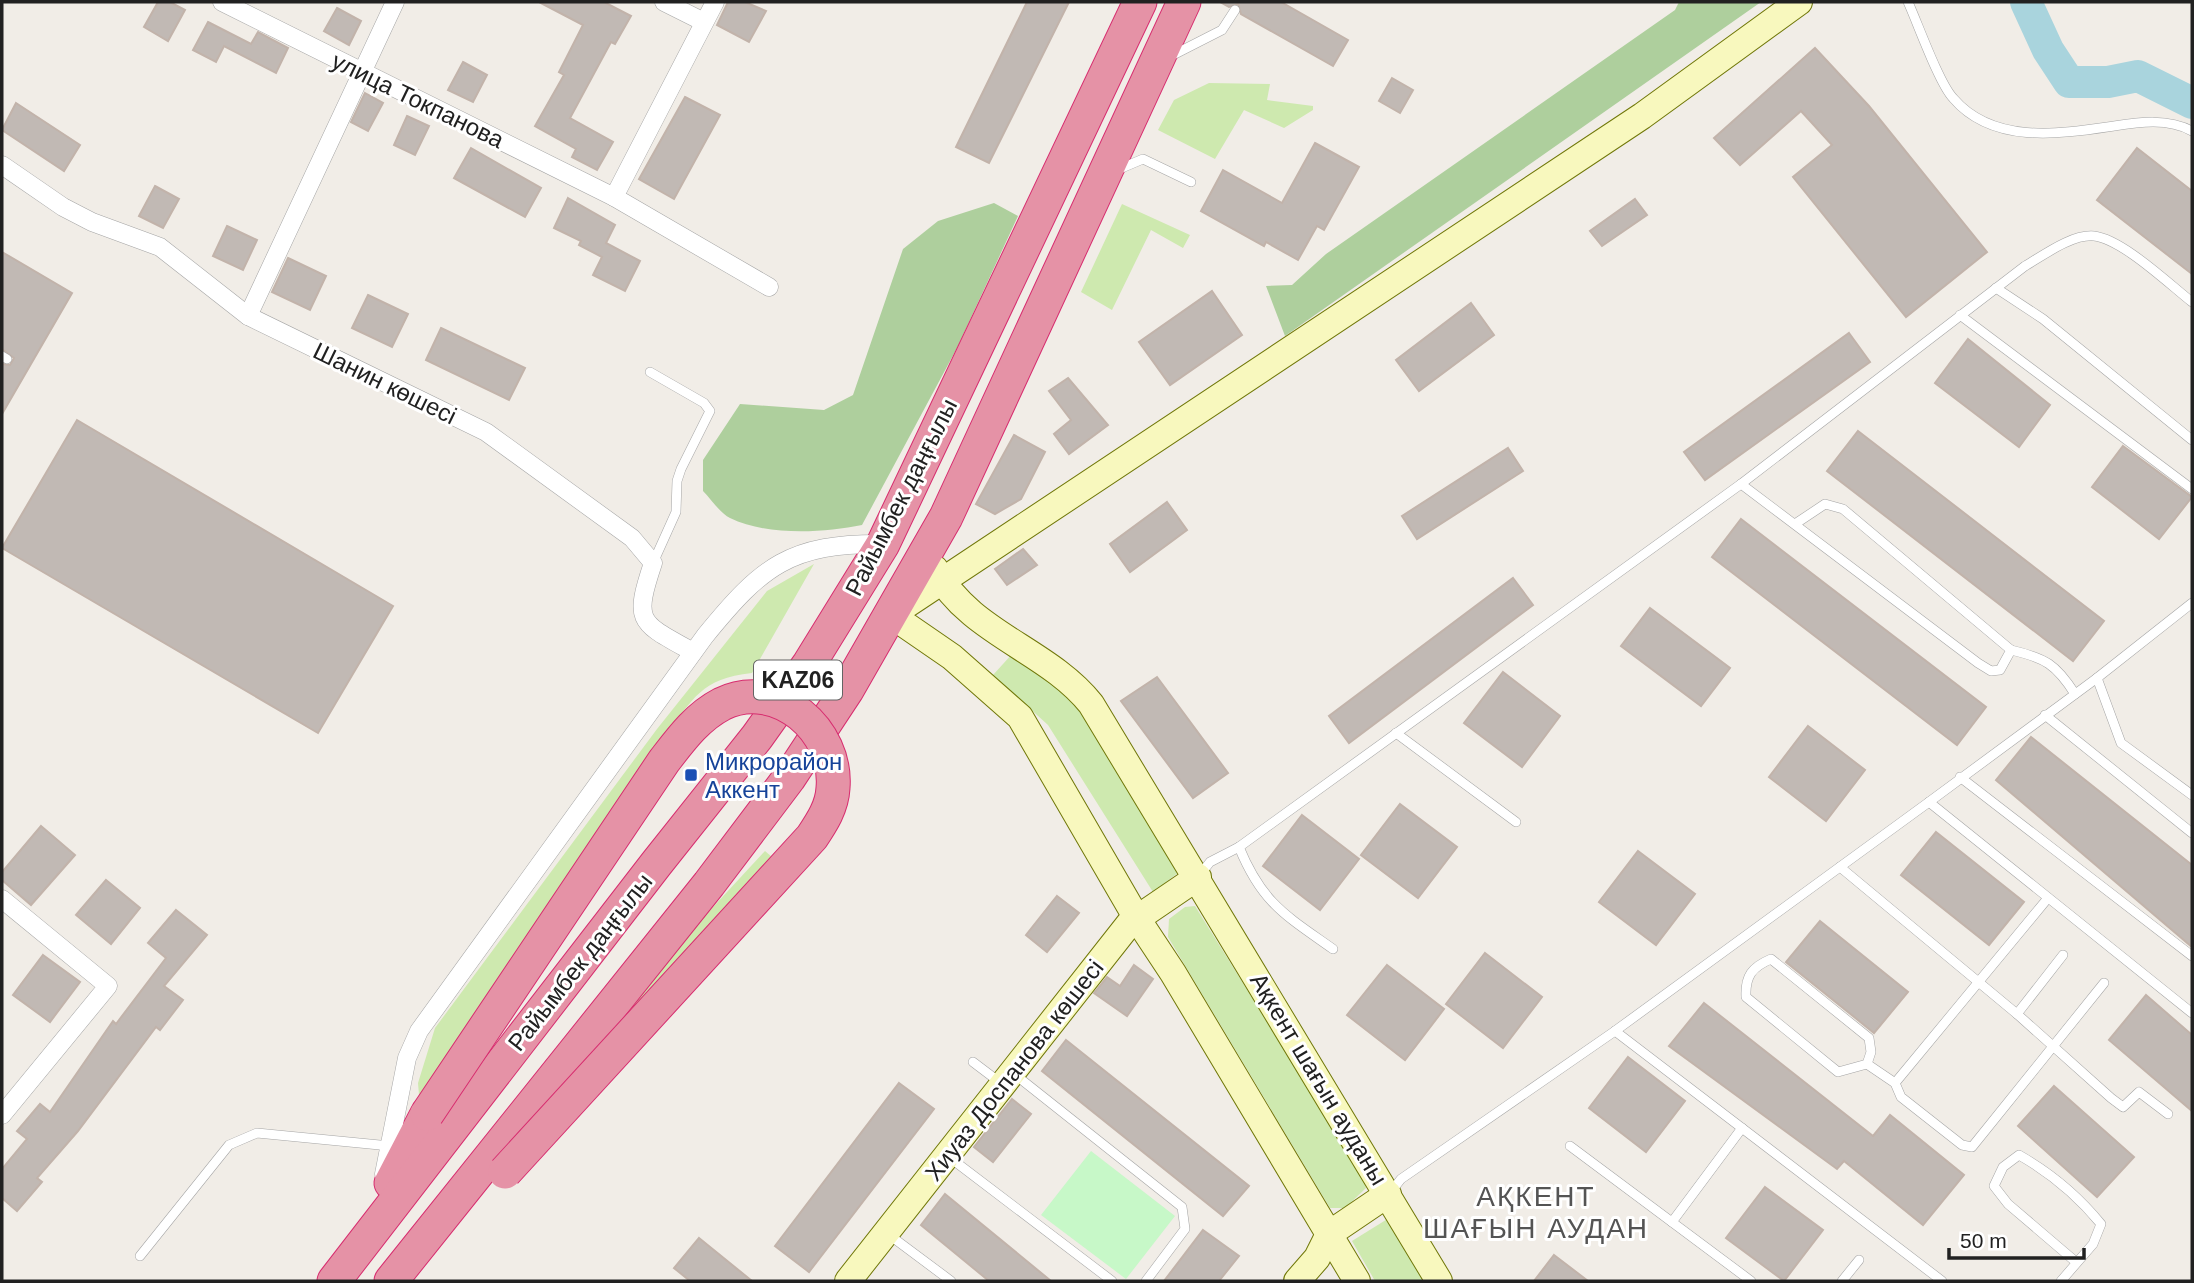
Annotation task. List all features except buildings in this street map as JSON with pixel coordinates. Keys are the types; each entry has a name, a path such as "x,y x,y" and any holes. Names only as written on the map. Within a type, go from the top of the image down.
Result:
{"highway":[{"name":"Райымбек даңғылы","path":"344,1269 757,737 809,664 883,544 1140,2"},
{"name":"Райымбек даңғылы","path":"391,1281 765,809 847,690 946,517 1184,2"},
{"path":"344,1269 377,1212 427,1114 664,761 690,729 724,704 747,697 781,702 804,716 825,742 832,765 833,787 823,821 812,837 505,1172 391,1281"}],"street":[{"name":"улица Токпанова","path":"222,2 614,197 769,287"},
{"path":"247,316 395,2"},
{"path":"664,2 704,22"},
{"path":"614,197 715,2"},
{"path":"1357,1281 1136,917 1020,717 953,657 891,615 1642,117 1799,2"},
{"name":"Шанин көшесі","path":"2,165 63,207 92,222 160,247 247,316 486,432 632,538 653,563"},
{"path":"377,1212 407,1058 419,1031 692,652 733,601 765,570 809,551 845,543 883,544"},
{"name":"Ақкент шағын ауданы","path":"926,552 942,583 982,624 1073,682 1091,705 1198,877 1439,1281"},
{"path":"653,563 641,601 641,615 651,627 692,652"},
{"path":"953,657 982,624"},
{"name":"Хиуаз Доспанова көшесі","path":"848,1281 1136,917 1198,877"},
{"path":"2,899 108,986 2,1115"},
{"path":"1297,1281 1317,1258 1329,1234 1388,1194"}],"lane":[{"path":"1908,2 1952,97 1974,117 2000,129 2022,133 2071,132 2148,121 2192,131"},
{"path":"1154,65 1222,30 1236,10"},
{"path":"1102,177 1143,159 1191,182"},
{"path":"1198,877 1210,862 1239,847 1741,484 2025,266 2057,248 2092,236 2109,241 2192,302"},
{"path":"1996,288 2043,319 2192,440"},
{"path":"1960,316 2192,489"},
{"path":"650,372 704,403 710,411 681,469 677,481 676,512 653,563"},
{"path":"1741,484 1992,671 2000,670 2011,650"},
{"path":"1795,524 1825,504 1843,509 2011,650 2047,661 2061,670 2075,694"},
{"path":"1388,1194 1401,1179 1615,1031 1929,802 2097,678 2192,603"},
{"path":"2097,678 2121,743 2192,795"},
{"path":"2045,715 2192,833"},
{"path":"1396,733 1516,822"},
{"path":"1960,777 2192,956"},
{"path":"1929,802 2192,1013"},
{"path":"1239,847 1255,883 1275,907 1333,948"},
{"path":"1840,867 2017,1014 2123,1107 2139,1092 2168,1114"},
{"path":"1895,1083 2048,898"},
{"path":"2017,1014 2063,956"},
{"path":"1867,1064 1871,1052 1869,1038 1771,959 1756,966 1746,981 1746,997 1838,1072 1867,1064 1895,1083 1901,1097 1962,1145 1972,1147 1981,1140 2052,1045 2104,983"},
{"path":"1615,1031 1942,1281"},
{"path":"973,1062 1008,1079 1182,1207 1185,1229 1146,1281"},
{"path":"1672,1222 1742,1128"},
{"path":"140,1256 229,1145 257,1133 390,1146"},
{"path":"1570,1146 1751,1281"},
{"path":"2061,1281 2093,1244 2101,1224 2090,1210 2036,1165 2019,1155 2003,1167 1994,1186 2008,1204 2076,1262"},
{"path":"947,1156 1112,1281"},
{"path":"886,1232 951,1281"},
{"path":"1842,1281 1859,1260"}],"green space":[{"path":"1679,2 1761,2 1285,336 1266,286 1292,285 1326,254 1675,10"},
{"path":"1209,83 1270,84 1267,100 1313,106 1313,110 1284,128 1244,110 1215,159 1158,130 1174,100"},
{"path":"994,203 1018,216 957,348 862,525 830,530 778,530 745,524 723,513 703,491 703,460 740,404 824,410 853,395 903,249 938,221"},
{"path":"1122,204 1190,235 1183,248 1151,230 1112,310 1081,292"},
{"path":"814,564 752,673 721,680 700,692 665,735 420,1107 418,1083 435,1028 657,729 767,591"},
{"path":"1013,653 1073,692 1183,869 1153,892 1048,725 993,675"},
{"path":"765,851 772,857 514,1145 677,946"},
{"path":"1195,906 1363,1176 1366,1188 1345,1208 1330,1208 1168,937 1169,919 1185,907"},
{"path":"1091,1151 1175,1216 1126,1279 1041,1215"},
{"path":"1389,1218 1423,1281 1375,1281 1352,1241"}],"waterway":[{"path":"2026,2 2048,50 2069,82 2108,82 2138,76 2192,103"}],"place":[{"name":"Микрорайон Аккент","path":"691,775"}],"district":[{"name":"АҚКЕНТ ШАҒЫН АУДАН","path":"1536,1212"}]}
